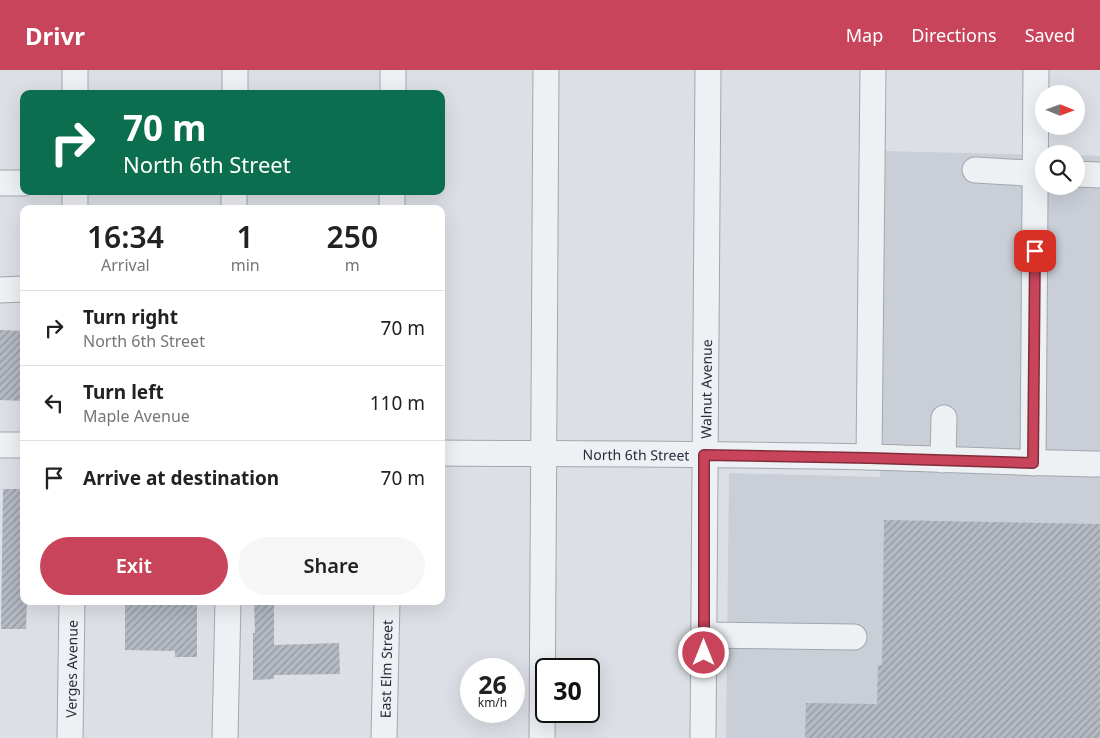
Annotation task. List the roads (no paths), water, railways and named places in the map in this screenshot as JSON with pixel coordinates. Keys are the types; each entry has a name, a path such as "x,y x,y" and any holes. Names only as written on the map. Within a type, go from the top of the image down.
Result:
{"street":[{"path":"75,70 75,90"},
{"path":"235,70 235,90"},
{"path":"393,70 393,90"},
{"path":"542,738 546,70"},
{"name":"Walnut Avenue","path":"703,738 708,70"},
{"path":"869,458 873,70"},
{"path":"1036,70 1039,145"},
{"path":"975,170 1035,173"},
{"path":"1085,174 1100,174"},
{"path":"0,184 20,183"},
{"path":"1033,463 1039,195"},
{"path":"0,290 20,290"},
{"path":"943,460 944,418"},
{"path":"0,445 20,445"},
{"name":"North 6th Street","path":"445,453 704,455 1100,464"},
{"name":"Verges Avenue","path":"70,738 72,605"},
{"path":"225,738 228,605"},
{"name":"East Elm Street","path":"384,738 387,605"},
{"path":"704,636 854,637"}]}
